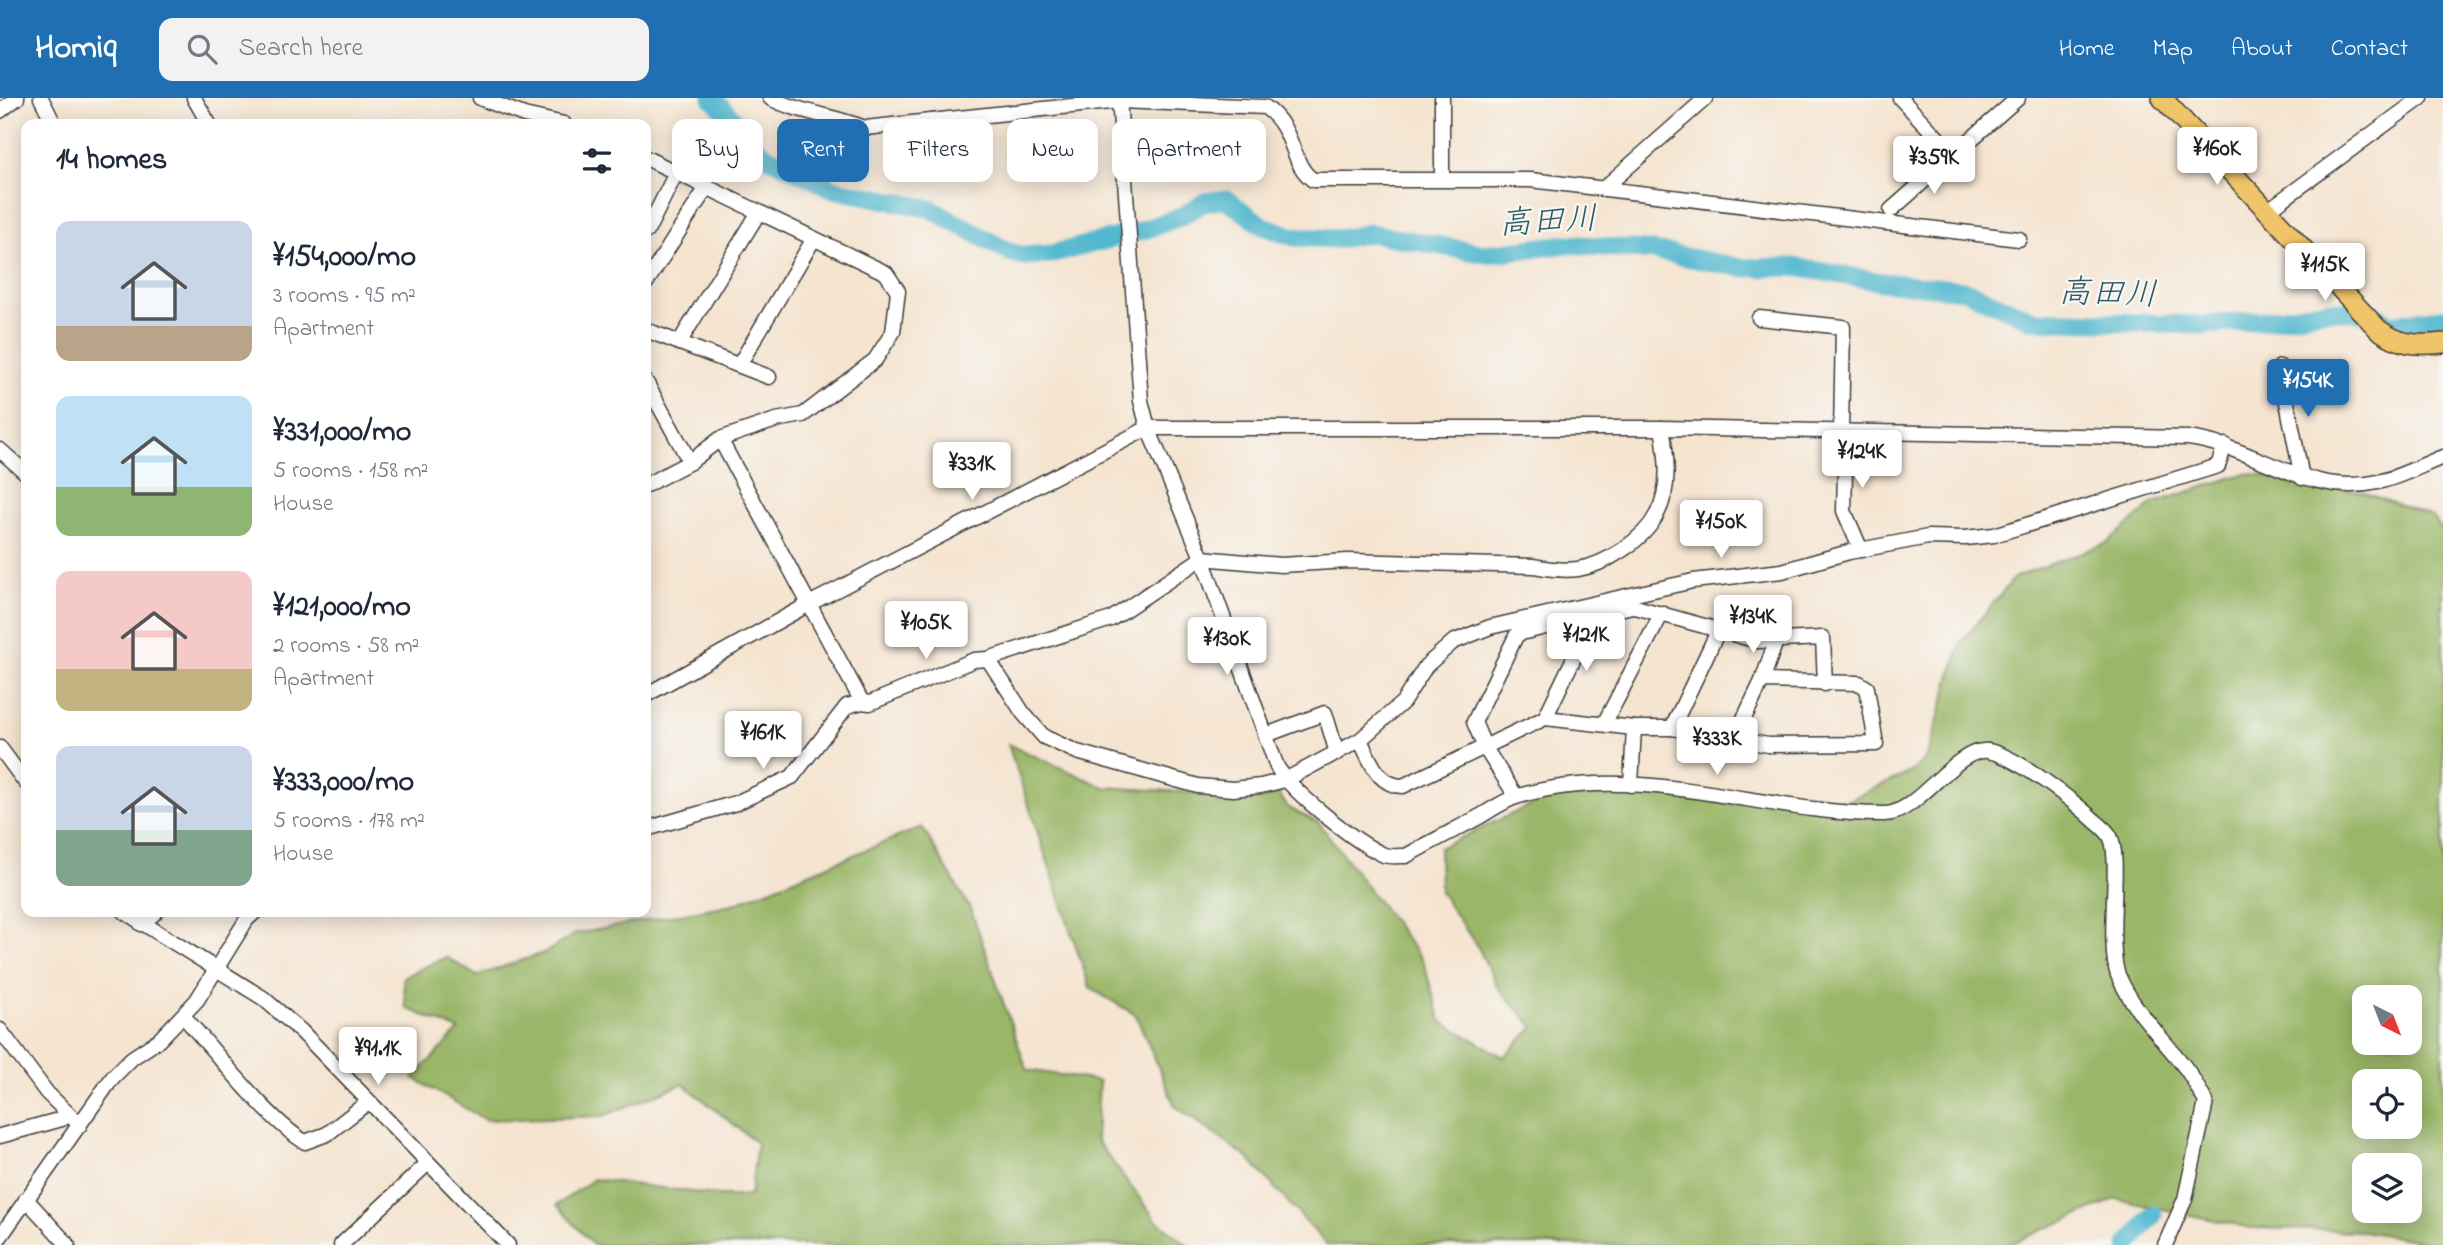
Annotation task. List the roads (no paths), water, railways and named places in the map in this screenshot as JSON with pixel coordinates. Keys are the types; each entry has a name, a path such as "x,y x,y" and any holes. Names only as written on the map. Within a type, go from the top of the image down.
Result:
{"main road":[{"path":"2162,98 2301,250 2378,329 2391,340 2410,345 2443,343"}],"street":[{"path":"0,111 17,98"},
{"path":"41,98 52,119"},
{"path":"194,98 206,119"},
{"path":"480,98 540,119"},
{"path":"770,98 783,104 833,115 865,128 1119,99 1265,107 1278,116 1293,142 1302,172 1312,180 1531,180 2019,239"},
{"path":"1442,98 1442,178"},
{"path":"1603,189 1706,98"},
{"path":"1900,98 1954,155"},
{"path":"1891,210 2018,98"},
{"path":"2267,211 2421,98"},
{"path":"1119,99 1141,401 1148,428 1202,558 1285,780 1334,821 1385,855 1406,856 1516,796 1565,785 1631,785 1840,812 1890,814 1907,806 1960,762 1985,751 2021,767 2070,799 2111,837 2114,853 2112,911 2118,974 2163,1042 2188,1070 2206,1102 2185,1199 2165,1245"},
{"path":"651,160 672,169"},
{"path":"651,223 672,181"},
{"path":"651,482 690,462 720,439 776,420 803,415 875,360 893,332 898,291 886,273 698,182"},
{"path":"651,275 707,187"},
{"path":"679,343 759,212"},
{"path":"739,365 813,240"},
{"path":"1759,318 1843,327 1844,510 1861,550"},
{"path":"651,332 769,377"},
{"path":"2280,367 2302,478"},
{"path":"651,391 690,462"},
{"path":"651,692 809,604 1148,428 1662,428 1844,434 2188,438 2225,445 2302,478 2326,484 2378,482 2443,457"},
{"path":"651,828 736,803 792,777 848,706 870,703 974,660 988,659 1111,619 1202,558 1281,565 1348,561 1534,566 1556,570 1594,564 1641,534 1659,512 1667,458 1662,428"},
{"path":"720,439 862,702"},
{"path":"988,659 1023,713 1044,737 1077,752 1198,786 1233,789 1285,780 1360,740 1403,702 1426,666 1453,642 1490,627 1693,581 1782,570 1928,537 1965,538 1994,535 2218,466 2225,445"},
{"path":"0,450 21,468"},
{"path":"1516,796 1485,748 1474,722 1517,634 1632,606 1758,641 1823,638 1825,684"},
{"path":"1604,724 1662,613"},
{"path":"1545,718 1595,614"},
{"path":"1672,728 1719,629"},
{"path":"1735,737 1762,681 1776,641"},
{"path":"1360,740 1380,778 1390,785 1403,786 1545,718 1634,728 1672,728 1735,737 1768,745 1875,744 1867,688 1859,683 1762,681"},
{"path":"1266,735 1325,713 1337,753"},
{"path":"1631,785 1634,728"},
{"path":"0,748 21,776"},
{"path":"132,917 263,998 301,1031 508,1245"},
{"path":"141,924 150,917"},
{"path":"0,1237 113,1077 184,1017 249,917"},
{"path":"184,1017 262,1102 295,1136 305,1142 327,1134 368,1102"},
{"path":"0,1030 47,1093 80,1125"},
{"path":"0,1136 68,1115"},
{"path":"341,1245 428,1164"},
{"path":"26,1199 68,1245"}],"waterway":[{"name":"高田川","path":"712,98 742,128 750,143 768,157 833,189 931,209 1009,252 1024,256 1052,254 1144,230 1182,216 1205,202 1226,199 1263,226 1294,237 1340,239 1370,233 1485,254 1568,244 1655,251 1742,268 1795,267 1882,282 1964,290 2033,320 2205,325 2266,320 2328,310 2371,313 2392,324 2443,318"},
{"path":"2128,1245 2153,1215"}]}
